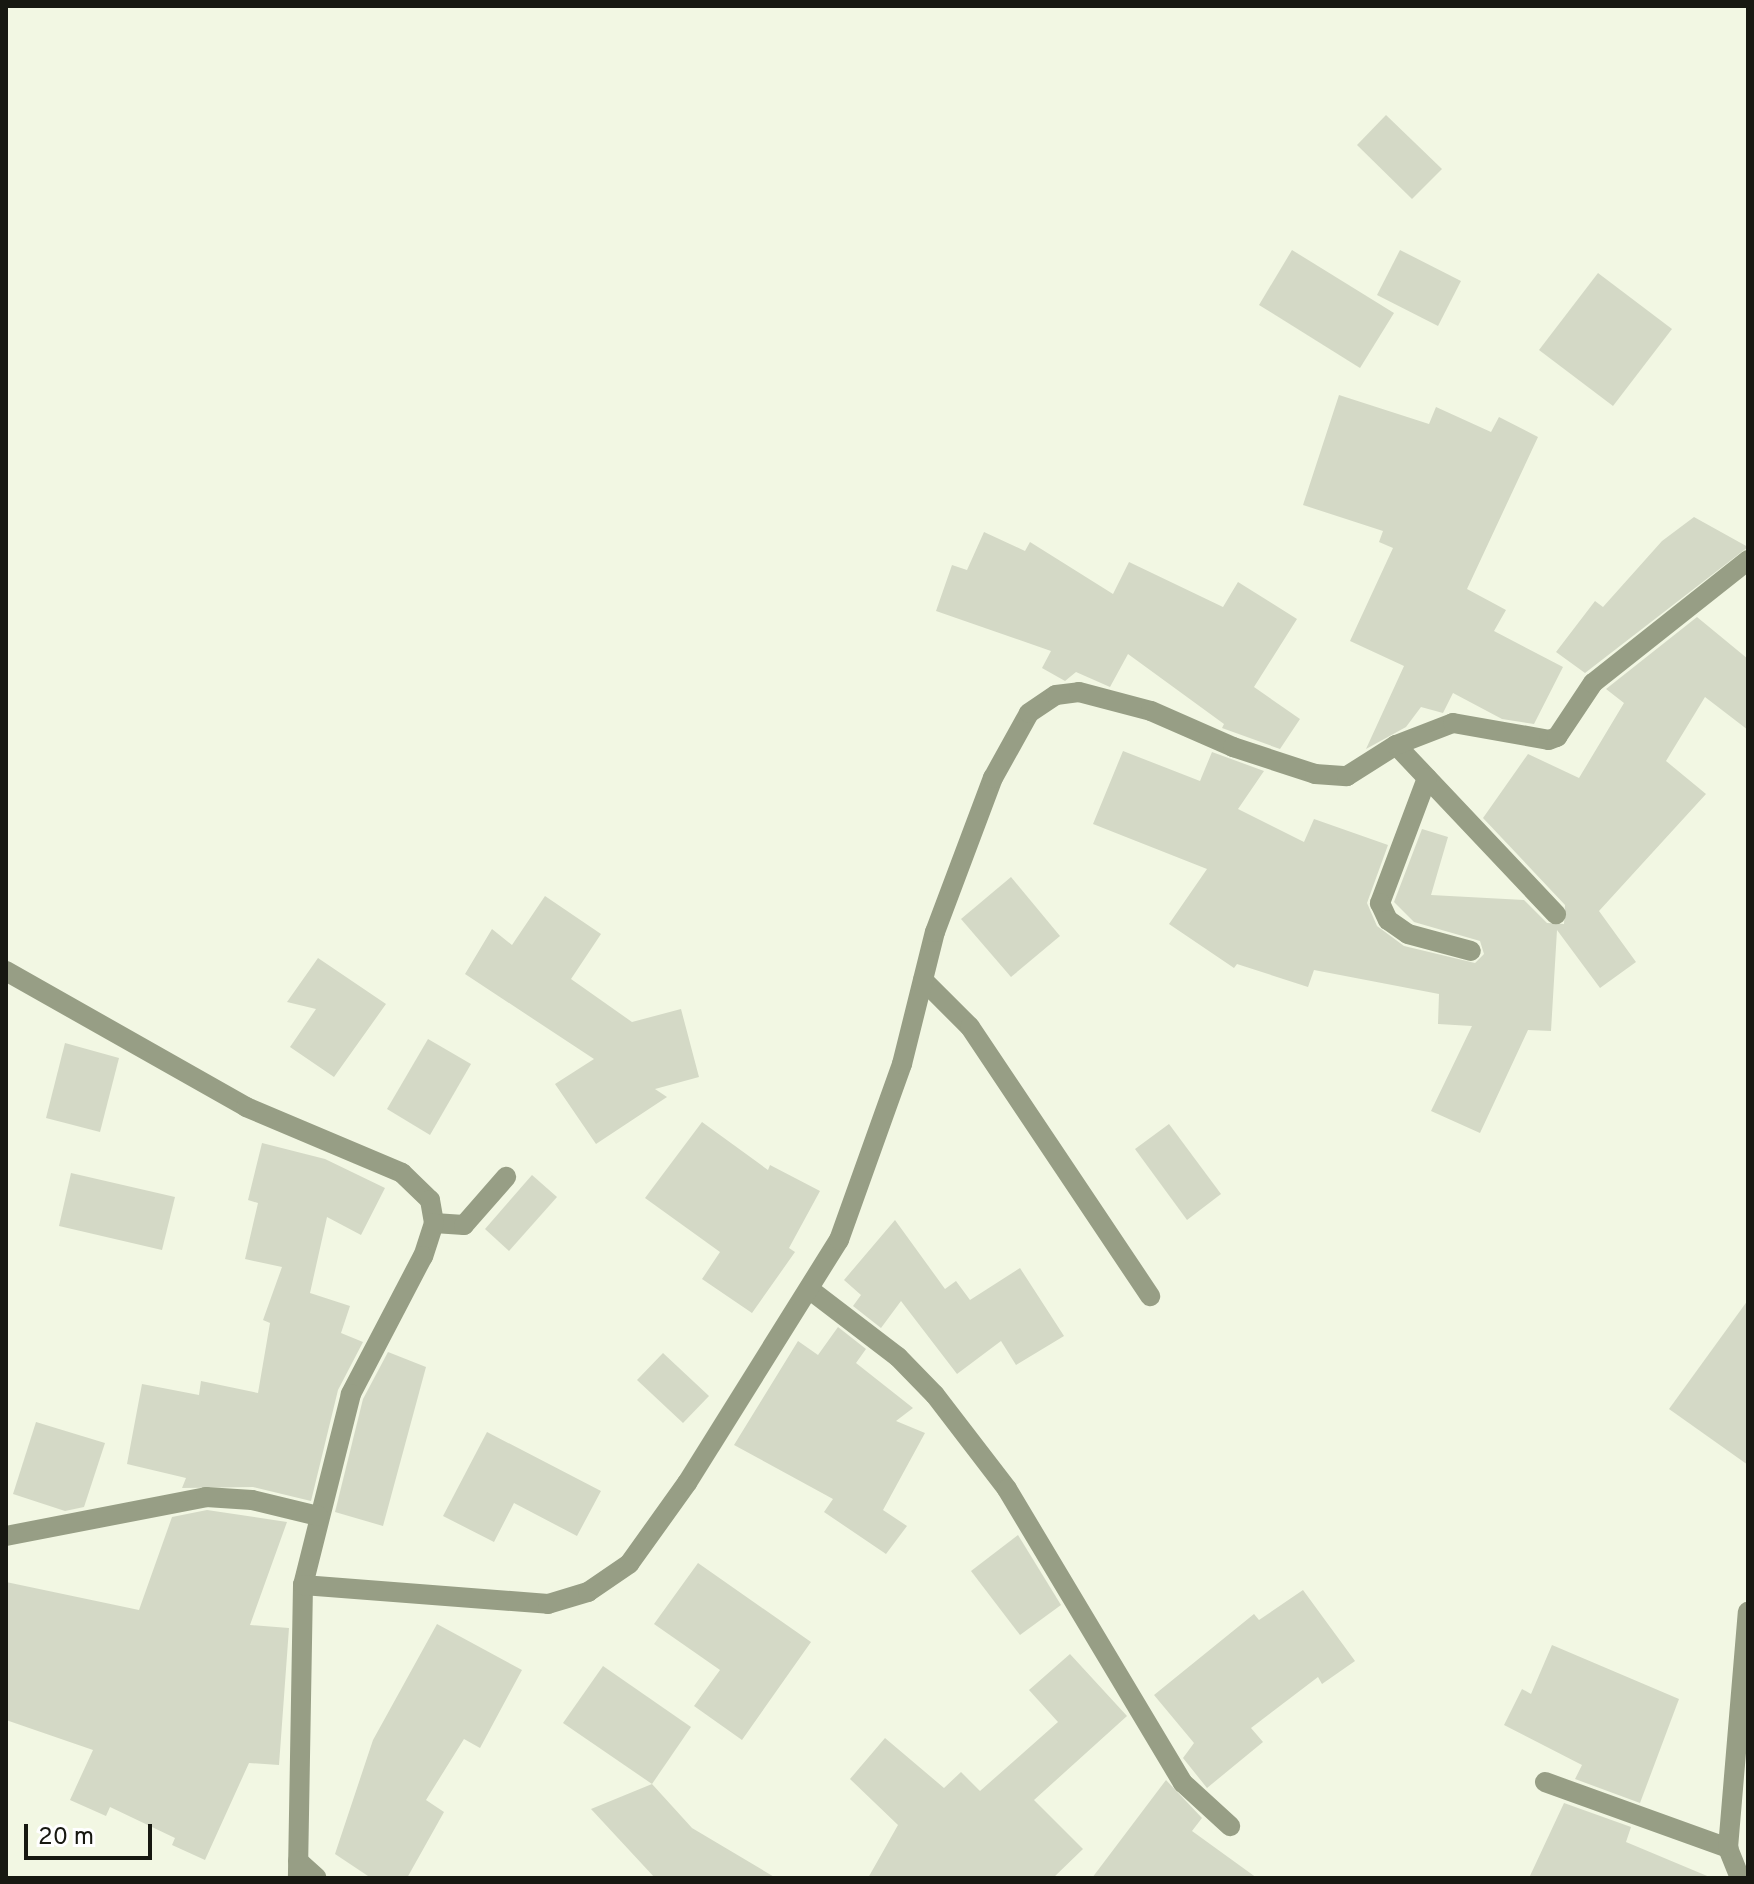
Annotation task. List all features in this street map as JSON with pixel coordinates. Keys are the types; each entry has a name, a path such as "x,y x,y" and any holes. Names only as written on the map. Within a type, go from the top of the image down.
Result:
{"street":[{"path":"303,1585 548,1604 588,1592 629,1564 659,1525 839,1240 902,1064 935,932 993,778 1029,713 1056,695 1079,692 1151,711 1233,747 1315,774 1347,776 1396,745 1453,723 1539,741 1557,737 1593,683 1748,560"},
{"path":"1396,745 1556,914"},
{"path":"1427,778 1380,903 1388,920 1408,934 1471,951"},
{"path":"6,971 246,1107 402,1173 430,1200 434,1223 423,1256 351,1394 303,1585 298,1869 317,1878"},
{"path":"923,980 970,1027 1150,1296"},
{"path":"434,1223 464,1225 506,1177"},
{"path":"809,1289 898,1357 935,1395 1007,1489 1183,1783 1230,1826"},
{"path":"6,1536 206,1497 252,1500 318,1516"},
{"path":"1740,1878 1728,1848 1748,1612"},
{"path":"1545,1782 1728,1848"}],"building":[{"path":"1386,115 1442,169 1412,199 1357,145"},
{"path":"1292,250 1394,313 1360,368 1259,305"},
{"path":"1400,250 1461,281 1438,326 1377,295"},
{"path":"1598,273 1672,329 1613,406 1539,350"},
{"path":"1339,395 1429,424 1436,407 1491,432 1499,417 1538,437 1467,589 1506,610 1494,631 1563,667 1534,724 1502,719 1453,693 1443,713 1421,707 1406,727 1366,749 1404,666 1350,641 1393,548 1379,542 1383,531 1303,505"},
{"path":"1694,517 1748,547 1585,673 1556,652 1595,601 1603,607 1662,541"},
{"path":"984,532 1025,551 1030,542 1113,594 1129,562 1223,607 1238,582 1297,619 1254,687 1300,719 1280,749 1222,728 1224,724 1128,654 1110,687 1076,672 1065,681 1042,668 1051,651 936,611 952,565 967,570"},
{"path":"1697,617 1748,659 1748,730 1705,697 1666,761 1706,794 1599,911 1636,962 1600,988 1557,930 1551,1031 1528,1030 1480,1133 1431,1111 1472,1026 1438,1024 1439,994 1314,970 1308,987 1237,964 1234,968 1169,924 1207,869 1093,824 1123,751 1200,781 1212,752 1264,771 1238,809 1304,842 1314,819 1388,845 1367,903 1377,926 1404,946 1475,963 1484,954 1480,941 1414,922 1394,902 1422,829 1448,837 1431,895 1524,900 1547,923 1564,924 1565,905 1483,818 1528,754 1579,778 1624,703 1606,689"},
{"path":"1011,877 1060,936 1011,977 961,919"},
{"path":"545,896 601,934 571,979 632,1022 681,1009 699,1077 655,1089 667,1097 596,1144 555,1084 594,1059 465,974 492,929 512,945"},
{"path":"318,958 386,1004 334,1077 290,1047 316,1009 287,1002"},
{"path":"428,1039 471,1064 430,1135 387,1109"},
{"path":"65,1043 119,1058 100,1132 46,1118"},
{"path":"702,1122 768,1170 770,1165 820,1191 789,1248 795,1252 752,1313 702,1279 720,1252 645,1198"},
{"path":"1169,1124 1221,1194 1187,1220 1135,1149"},
{"path":"262,1143 325,1159 385,1188 361,1235 327,1217 310,1293 350,1306 341,1333 363,1342 338,1390 311,1501 253,1487 182,1488 186,1478 127,1464 142,1384 199,1395 201,1381 258,1393 270,1323 263,1320 282,1267 245,1259 258,1203 248,1200"},
{"path":"71,1173 175,1197 162,1250 59,1226"},
{"path":"532,1175 557,1197 509,1251 485,1229"},
{"path":"895,1220 945,1289 956,1281 970,1300 1020,1268 1064,1336 1016,1365 1001,1341 957,1374 901,1301 881,1328 853,1306 861,1295 844,1280"},
{"path":"1748,1300 1748,1465 1669,1409"},
{"path":"838,1327 866,1349 856,1363 913,1408 896,1421 925,1433 883,1510 907,1526 886,1554 824,1512 833,1499 734,1445 798,1341 818,1355"},
{"path":"388,1352 426,1367 383,1526 335,1512 363,1399"},
{"path":"663,1353 709,1396 683,1423 637,1380"},
{"path":"36,1422 105,1443 84,1507 65,1511 13,1494"},
{"path":"487,1432 601,1491 577,1536 514,1503 494,1542 443,1516"},
{"path":"207,1510 287,1522 250,1625 289,1628 279,1765 249,1763 205,1860 172,1845 175,1838 110,1807 106,1816 70,1800 93,1750 6,1720 6,1582 139,1610 172,1517"},
{"path":"1018,1535 1061,1605 1020,1635 971,1571"},
{"path":"698,1563 811,1642 742,1740 694,1706 720,1670 654,1624"},
{"path":"1303,1590 1355,1661 1322,1684 1318,1677 1251,1728 1263,1742 1207,1788 1183,1758 1194,1743 1154,1695 1254,1614 1259,1620"},
{"path":"437,1624 522,1670 480,1748 464,1739 426,1800 444,1812 407,1878 371,1878 335,1854 373,1740"},
{"path":"1552,1645 1679,1699 1640,1803 1575,1779 1582,1765 1504,1725 1522,1689 1531,1694"},
{"path":"1070,1654 1127,1716 1034,1800 1083,1849 1053,1878 868,1878 898,1825 850,1779 885,1738 944,1788 961,1772 980,1791 1058,1722 1029,1690"},
{"path":"603,1666 691,1727 652,1784 563,1723"},
{"path":"1166,1780 1202,1818 1192,1831 1257,1878 1092,1878"},
{"path":"652,1784 692,1828 776,1878 655,1878 591,1809"},
{"path":"1564,1803 1631,1827 1626,1842 1712,1878 1529,1878"}]}
